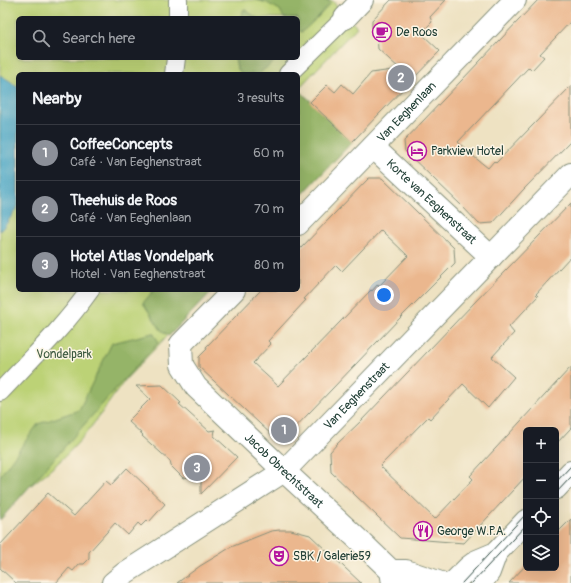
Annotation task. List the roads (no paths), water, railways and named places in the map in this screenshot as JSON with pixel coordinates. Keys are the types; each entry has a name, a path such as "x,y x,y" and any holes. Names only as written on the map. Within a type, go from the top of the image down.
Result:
{"street":[{"path":"178,0 178,16"},
{"path":"290,72 362,0"},
{"name":"Van Eeghenlaan","path":"300,222 515,0"},
{"path":"174,72 176,60"},
{"name":"Korte van Eeghenstraat","path":"373,147 491,256"},
{"name":"Van Eeghenstraat","path":"113,583 125,573 284,471 571,174"},
{"path":"0,392 54,335 82,303 89,292"},
{"name":"Jacob Obrechtstraat","path":"232,292 181,344 182,366 196,387 392,577 406,571 441,583"},
{"path":"559,485 571,472"},
{"path":"481,583 489,572 496,553 523,524"},
{"path":"453,583 477,561 496,553"}],"water":[{"path":"0,75 16,86 16,209 0,231"}],"tram line":[{"path":"559,479 571,466"},
{"path":"559,490 571,477"},
{"path":"462,583 523,517"},
{"path":"472,583 523,528"}],"place":[{"name":"De Roos","path":"382,32"},
{"name":"Theehuis de Roos","path":"401,78"},
{"name":"Parkview Hotel","path":"417,151"},
{"name":"CoffeeConcepts","path":"284,430"},
{"name":"Hotel Atlas Vondelpark","path":"197,468"},
{"name":"George W.P.A.","path":"423,531"},
{"name":"SBK / Galerie59","path":"279,556"}],"park label":[{"name":"Vondelpark","path":"64,354"}]}
